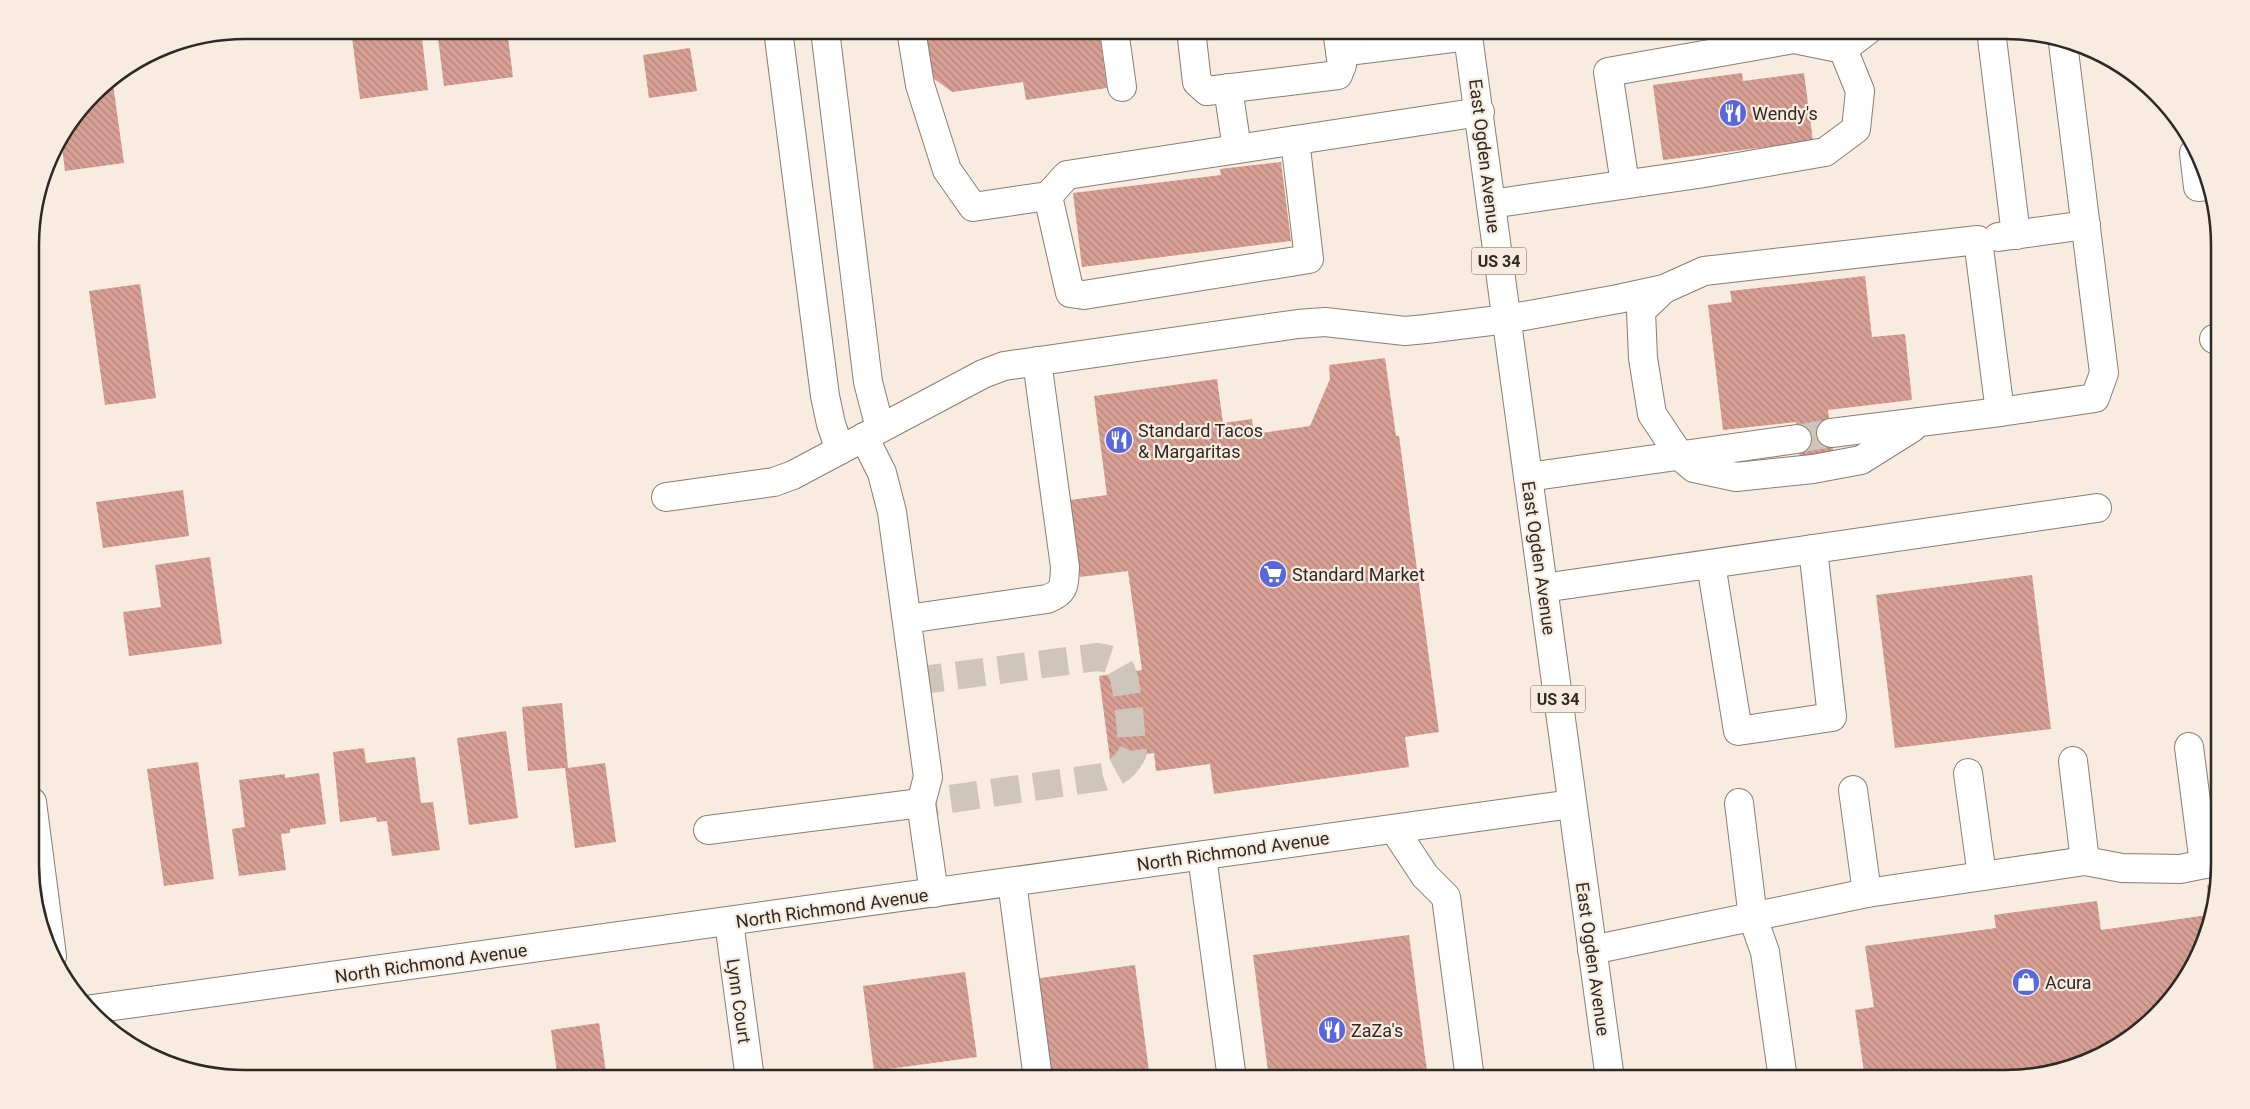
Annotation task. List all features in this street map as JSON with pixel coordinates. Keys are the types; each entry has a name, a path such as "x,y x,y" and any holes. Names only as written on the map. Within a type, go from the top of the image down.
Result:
{"street":[{"path":"779,39 825,396 840,450"},
{"path":"826,39 868,382 872,433 892,512 928,777 921,803 934,893"},
{"path":"912,39 920,85 947,170 973,207 1048,196 1067,175 1480,112"},
{"path":"1115,39 1122,87"},
{"path":"1192,39 1197,82 1206,91 1338,75 1342,66 1339,41 1367,39"},
{"name":"East Ogden Avenue","path":"1468,39 1480,112 1609,1070"},
{"path":"1625,184 1608,72 1794,39 1843,49 1856,39"},
{"path":"1993,39 2016,235"},
{"path":"1831,433 1919,424 2095,398 2104,373 2063,48"},
{"path":"1491,204 1825,152 1856,129 1860,91 1843,49"},
{"path":"1228,88 1237,149"},
{"path":"1048,196 1070,293 1084,295 1309,259 1295,140"},
{"path":"2195,165 2198,187 2202,186"},
{"path":"666,496 774,482 793,475 983,374 1004,366 1298,324 1325,322 1405,331 1507,319 1580,307 1664,289 1704,272 1978,240 2086,225"},
{"path":"1978,240 2000,412"},
{"path":"1664,289 1641,311 1643,358 1652,414 1680,456 1694,468 1736,477 1813,469 1861,460 1919,424"},
{"path":"907,619 1047,599 1059,594 1064,584 1065,568 1037,362"},
{"path":"1528,477 1797,439"},
{"path":"1543,588 2097,508"},
{"path":"1711,564 1738,731 1832,717 1813,550"},
{"path":"2189,747 2211,858"},
{"path":"2073,761 2085,861"},
{"path":"1968,774 1982,876"},
{"path":"1853,790 1867,893"},
{"path":"708,830 921,803"},
{"path":"1739,803 1753,918 1765,952 1782,1070"},
{"name":"North Richmond Avenue","path":"97,1008 1572,804"},
{"path":"1394,829 1425,876 1446,897 1469,1070"},
{"path":"39,856 48,922"},
{"path":"1202,856 1231,1070"},
{"path":"1592,950 1867,893 2085,861 2122,868 2180,869 2211,863"},
{"path":"1012,882 1037,1070"},
{"name":"Lynn Court","path":"728,922 749,1070"}],"building":[{"path":"352,39 422,39 428,90 360,99"},
{"path":"438,39 508,39 513,77 444,86"},
{"path":"924,39 1100,39 1107,88 1026,100 1023,82 952,92 929,75"},
{"path":"690,48 697,91 649,98 643,55"},
{"name":"Wendy's","path":"1742,73 1743,81 1804,73 1813,141 1663,160 1653,85"},
{"path":"113,86 124,163 65,171 62,149 66,142 81,119"},
{"path":"1281,162 1291,241 1082,267 1073,193 1221,175 1220,169"},
{"path":"1865,276 1872,337 1905,334 1912,400 1828,410 1834,456 1800,460 1796,422 1723,430 1708,305 1732,302 1730,291"},
{"path":"140,284 156,398 105,405 89,291"},
{"name":"Standard Market","path":"1385,358 1396,436 1399,436 1439,732 1405,737 1409,767 1214,794 1210,764 1156,771 1154,753 1110,759 1099,676 1142,670 1128,571 1080,577 1070,500 1107,495 1094,396 1217,379 1223,423 1252,419 1254,434 1310,426 1330,379 1329,365"},
{"path":"183,490 189,536 103,548 96,502"},
{"path":"210,557 222,644 129,656 123,612 161,607 155,565"},
{"path":"2032,575 2051,729 1895,748 1876,595"},
{"path":"562,703 568,768 605,763 616,842 575,848 565,768 528,771 522,707"},
{"path":"506,731 518,818 469,825 457,738"},
{"path":"364,748 366,763 415,757 421,803 433,802 440,850 392,856 387,821 377,822 376,817 340,822 333,752"},
{"path":"198,762 214,879 164,886 147,769"},
{"path":"319,773 326,824 290,829 290,833 281,834 286,870 239,876 232,829 245,827 239,780 285,774 285,778"},
{"name":"Acura","path":"2097,901 2101,930 2204,916 2196,943 2184,967 2169,990 2131,1028 2108,1043 2084,1055 2045,1066 2018,1070 1864,1070 1855,1010 1874,1007 1865,946 1996,928 1994,915"},
{"path":"1409,935 1427,1070 1268,1070 1253,955"},
{"path":"1135,965 1149,1070 1045,1070 1033,979"},
{"path":"965,972 977,1057 874,1070 863,986"},
{"path":"599,1023 606,1070 557,1070 551,1030"}],"tunnel":[{"path":"1797,439 1831,433"},
{"path":"915,681 1097,657 1109,659 1119,666 1125,683 1133,752 1121,768 1103,777 921,803"}],"place":[{"name":"Wendy's","path":"1733,113"},
{"name":"Standard Tacos & Margaritas","path":"1119,440"},
{"name":"Standard Market","path":"1273,574"},
{"name":"Acura","path":"2026,982"},
{"name":"ZaZa's","path":"1332,1030"}]}
